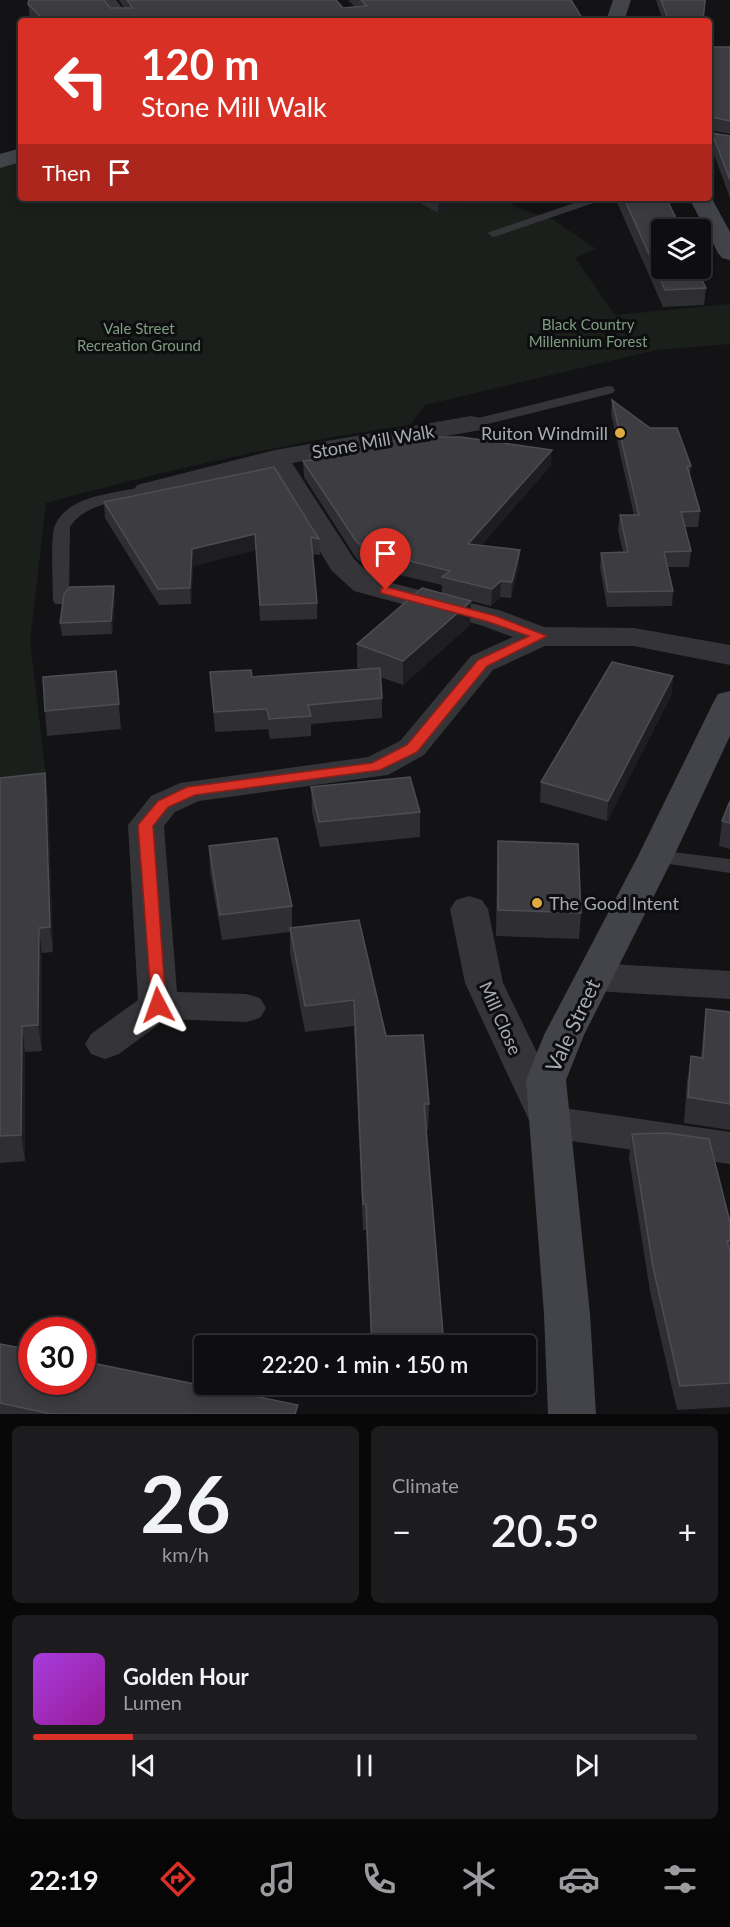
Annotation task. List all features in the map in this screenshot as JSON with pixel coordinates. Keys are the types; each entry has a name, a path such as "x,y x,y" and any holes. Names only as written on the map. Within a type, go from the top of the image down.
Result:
{"street":[{"path":"106,0 121,18"},
{"path":"616,18 622,0"},
{"path":"0,160 18,156"},
{"path":"702,201 730,254"},
{"name":"Stone Mill Walk","path":"147,491 275,458 471,424"},
{"path":"275,458 343,565 365,585 491,618 540,636 634,637 730,655"},
{"path":"158,1005 146,825 163,804 192,791 375,767 412,748 482,663 540,636"},
{"name":"Vale Street","path":"572,1414 567,1314 546,1080 564,1035 656,856 730,701"},
{"name":"Mill Close","path":"469,909 484,983 550,1122"},
{"path":"594,977 730,985"},
{"path":"105,1044 158,1005 246,1008"},
{"path":"550,1122 730,1148"}],"lane":[{"path":"493,233 593,201"},
{"path":"471,424 608,390"},
{"path":"61,600 62,527 67,517 82,508 147,491"},
{"path":"656,856 730,866"}],"green space":[{"name":"Vale Street Recreation Ground","path":"18,162 18,201 508,201 518,208 552,219 596,249 575,258 615,315 730,304 730,344 656,350 425,405 410,425 226,458 46,503 30,641 47,784 0,789 0,166"}],"building":[{"path":"29,0 104,0 110,8 133,8 127,0 336,0 343,8 367,6 361,0 571,0 582,18 42,18 28,4"},
{"path":"661,0 705,0 703,18 668,18"},
{"path":"712,47 730,47 730,121 712,117"},
{"path":"712,133 730,136 730,180"},
{"path":"625,201 668,201 676,219 651,219 651,259"},
{"path":"660,279 702,279 706,288 665,290"},
{"path":"612,400 650,428 677,428 691,466 687,466 700,511 681,512 691,551 664,552 673,591 608,592 601,553 628,552 620,515 639,515"},
{"path":"416,437 461,437 552,450 468,544 520,550 512,582 501,581 492,589 442,577 450,571 366,550 356,541 303,461 312,460 310,456"},
{"path":"274,467 319,539 311,537 317,603 260,605 255,534 192,549 190,588 158,589 104,502"},
{"path":"114,586 111,621 60,623 64,594 70,587"},
{"path":"422,588 471,601 403,661 357,644"},
{"path":"612,662 673,676 608,801 541,782"},
{"path":"380,668 382,698 308,705 311,716 269,719 267,709 214,712 210,672 251,670 252,677"},
{"path":"116,671 119,704 45,711 43,677"},
{"path":"45,773 50,927 39,928 38,1025 22,1026 21,1135 0,1136 0,778"},
{"path":"410,777 420,812 319,822 311,787"},
{"path":"730,801 730,823 722,821"},
{"path":"277,838 292,906 220,915 209,846"},
{"name":"The Good Intent","path":"498,841 578,844 581,913 498,910"},
{"path":"359,920 386,1036 423,1035 429,1104 424,1104 443,1335 372,1335 354,1000 305,1006 290,928"},
{"path":"706,1009 730,1012 730,1104 688,1097 691,1056 703,1058"},
{"path":"667,1133 709,1139 730,1222 730,1241 727,1241 730,1252 730,1383 680,1386 653,1267 632,1134"},
{"path":"0,1344 18,1347 18,1395 96,1395 96,1364 194,1384 194,1395 249,1395 298,1405 295,1414 51,1414 0,1403"}],"place":[{"name":"Ruiton Windmill","path":"620,433"},
{"name":"The Good Intent","path":"537,903"}],"route":[{"path":"158,1005 146,825 163,804 192,791 375,767 412,748 482,663 540,636 491,618 386,590"}],"park label":[{"name":"Black Country Millennium Forest","path":"588,332"}]}
